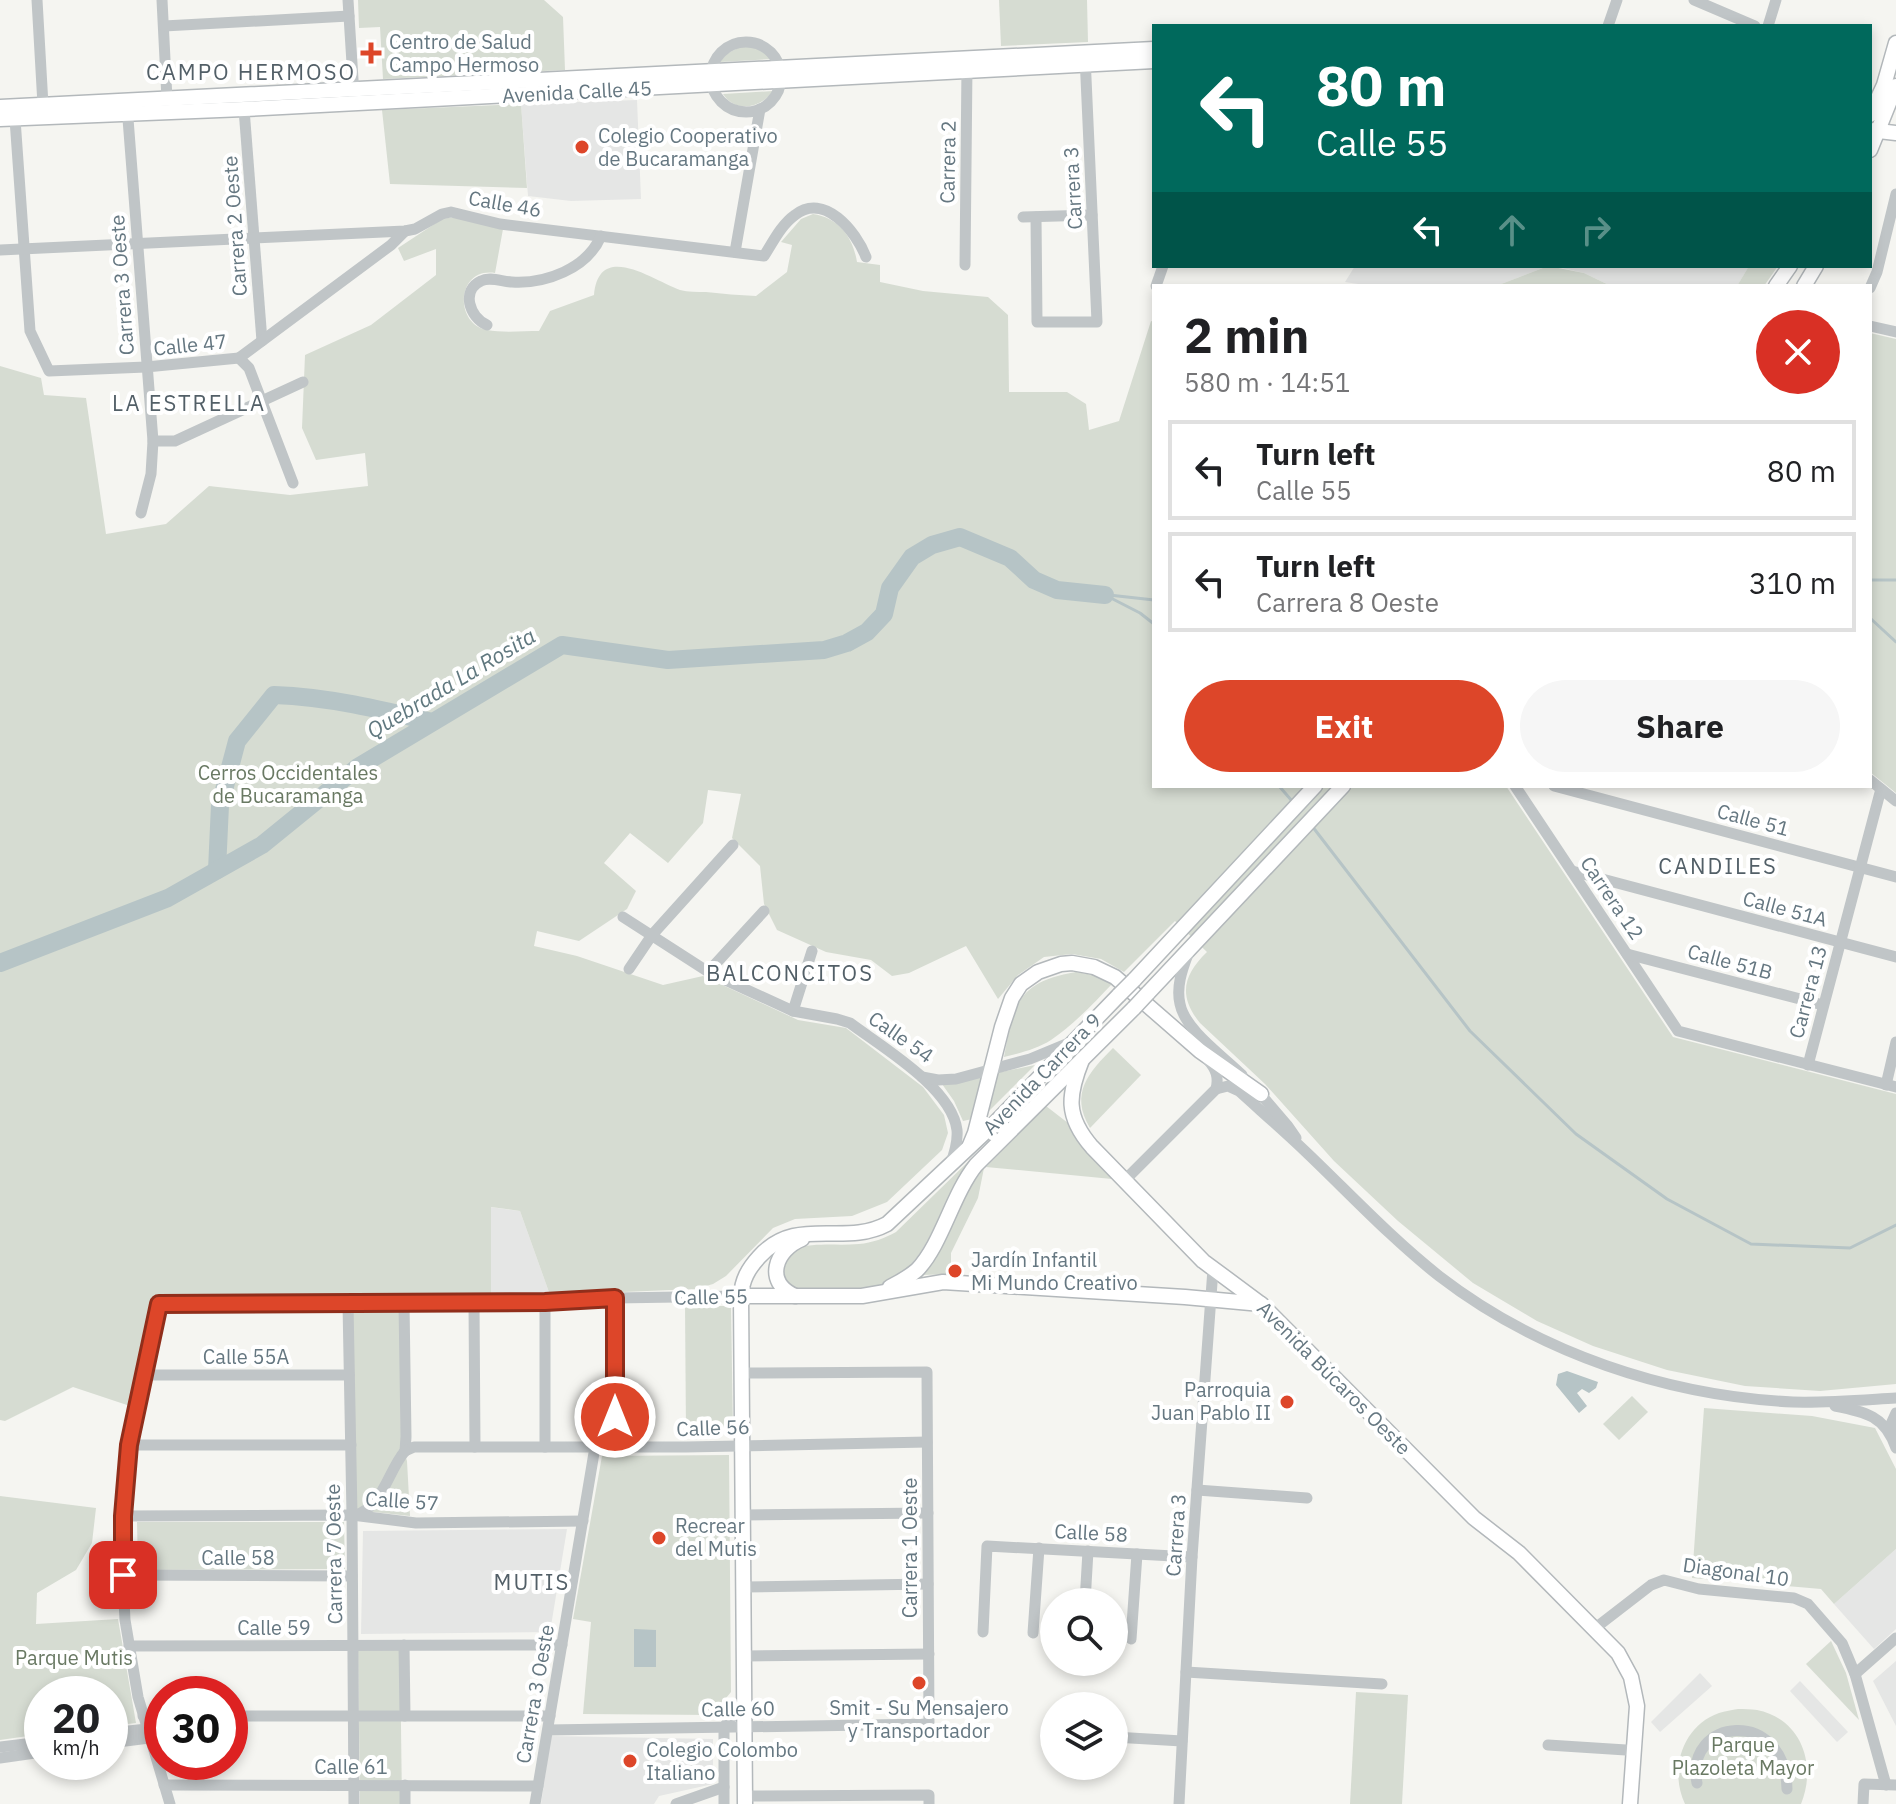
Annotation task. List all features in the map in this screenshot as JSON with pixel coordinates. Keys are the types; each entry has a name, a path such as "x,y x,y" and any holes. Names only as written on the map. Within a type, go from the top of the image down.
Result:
{"main road":[{"path":"1896,43 1874,130 1896,133"},
{"name":"Avenida Calle 45","path":"8,119 127,108 167,99 354,97 1085,58 1152,49"},
{"name":"Avenida Calle 45","path":"1085,58 1152,61"},
{"path":"1879,113 1896,86"},
{"name":"Avenida Calle 45","path":"0,107 244,109 354,97"},
{"name":"Avenida Carrera 9","path":"741,1296 749,1270 772,1244 789,1237 817,1233 859,1233 878,1229 903,1211 1134,980 1313,788"},
{"name":"Avenida Carrera 9","path":"879,1293 919,1268 970,1172 1134,1008 1341,788"},
{"path":"968,1149 975,1133 1008,1006 1021,984 1038,972 1061,964 1094,967 1115,977 1200,1051 1261,1094"},
{"name":"Avenida Búcaros Oeste","path":"1082,1060 1071,1100 1075,1121 1085,1138 1213,1269 1261,1304 1474,1518 1513,1547 1618,1653 1634,1684"},
{"path":"795,1296 780,1286 776,1278 777,1263 787,1247 817,1233"},
{"name":"Calle 55","path":"741,1296 862,1296 943,1282 1261,1304"},
{"path":"741,1296 745,1800"},
{"path":"1622,1804 1629,1705 1634,1684"},
{"path":"1630,1804 1637,1706 1634,1684"}],"street":[{"path":"37,0 43,105"},
{"path":"162,0 167,99"},
{"path":"348,0 354,97"},
{"path":"1609,24 1617,0"},
{"path":"1694,0 1750,24"},
{"path":"1769,24 1776,0"},
{"path":"164,26 349,16"},
{"path":"741,42 766,48 772,54 780,75 774,97 760,109 742,112 719,99 711,78 717,56 732,44 741,42"},
{"name":"Carrera 3","path":"1085,58 1097,322 1037,322 1029,217 1092,215"},
{"name":"Carrera 2","path":"965,265 967,65"},
{"name":"Carrera 3 Oeste","path":"127,108 153,441 151,474 141,513"},
{"name":"Carrera 2 Oeste","path":"244,109 262,341"},
{"path":"735,252 760,109"},
{"path":"8,119 24,248"},
{"path":"1872,284 1896,194"},
{"name":"Calle 46","path":"0,250 405,231 451,212 500,224 764,256 788,221 813,207 824,209 837,218 855,236 866,257"},
{"path":"293,483 249,368 239,358 391,245 405,231"},
{"path":"487,325 474,316 470,304 473,288 479,282 489,279 526,283 545,279 582,261 591,254 601,236"},
{"name":"Calle 47","path":"24,248 30,331 49,371 146,367 239,358"},
{"path":"1872,326 1896,332"},
{"path":"153,441 175,441 303,382"},
{"path":"1872,782 1896,801"},
{"name":"Carrera 12","path":"1516,788 1678,1031 1808,1065"},
{"name":"Calle 51","path":"1562,788 1896,877"},
{"name":"Carrera 13","path":"1808,1065 1881,789"},
{"path":"629,969 652,935 733,845"},
{"name":"Calle 51A","path":"1572,871 1896,957"},
{"path":"708,972 764,911"},
{"name":"Calle 54","path":"623,917 708,972 793,1011 850,1023 922,1077 950,1080 1030,1059 1076,1039"},
{"path":"1192,947 1178,994 1184,1016 1261,1094 1305,1151"},
{"path":"793,1011 812,951"},
{"name":"Calle 51B","path":"1627,954 1823,1005"},
{"path":"1808,1065 1891,1086 1896,1042"},
{"path":"1200,1051 1215,1069 1218,1077 1216,1089"},
{"path":"922,1077 946,1102 955,1121 956,1143 950,1166"},
{"path":"1125,1180 1216,1089 1228,1086 1239,1091 1379,1225 1439,1276 1533,1335 1599,1363 1710,1392 1814,1402 1896,1398"},
{"name":"Carrera 3","path":"1179,1804 1192,1557 1213,1269"},
{"name":"Calle 55","path":"144,1375 159,1304 474,1303 741,1296"},
{"path":"615,1298 615,1447"},
{"path":"545,1302 545,1447"},
{"path":"352,1515 373,1506 395,1463 405,1451 404,1303"},
{"path":"474,1303 475,1447"},
{"name":"Carrera 7 Oeste","path":"348,1304 354,1804"},
{"name":"Carrera 1 Oeste","path":"742,1373 927,1372 929,1724"},
{"path":"144,1375 129,1445 123,1516 125,1620 144,1719"},
{"name":"Calle 55A","path":"144,1375 349,1375"},
{"path":"1814,1402 1873,1417 1891,1432"},
{"path":"1896,1413 1891,1424 1896,1448"},
{"name":"Calle 56","path":"405,1451 414,1447 927,1442"},
{"path":"129,1445 351,1445"},
{"name":"Carrera 3 Oeste","path":"535,1804 595,1447"},
{"path":"1197,1490 1307,1498"},
{"path":"743,1515 928,1513"},
{"name":"Calle 57","path":"123,1516 352,1515 416,1523 583,1521"},
{"name":"Calle 58","path":"983,1632 987,1546 1192,1557"},
{"path":"1033,1633 1039,1548"},
{"path":"1086,1588 1088,1551"},
{"path":"1131,1639 1137,1554"},
{"name":"Calle 58","path":"123,1575 352,1576"},
{"name":"Diagonal 10","path":"1594,1629 1651,1585 1664,1580 1699,1589 1801,1600 1839,1638 1855,1674 1891,1785"},
{"path":"744,1587 928,1584"},
{"path":"1855,1674 1896,1638"},
{"path":"404,1645 405,1716"},
{"name":"Calle 59","path":"129,1646 562,1645"},
{"path":"745,1656 929,1654"},
{"path":"1186,1672 1382,1684"},
{"path":"724,1804 724,1727 745,1698"},
{"path":"248,1716 550,1716"},
{"name":"Calle 60","path":"548,1730 929,1724"},
{"path":"1697,1783 1695,1771 1702,1749 1713,1738 1729,1730 1746,1730 1763,1737 1776,1751 1786,1771 1787,1789"},
{"path":"1128,1738 1182,1741"},
{"path":"0,1747 24,1744"},
{"path":"1548,1745 1626,1750"},
{"path":"0,1758 24,1755"},
{"path":"162,1780 170,1804"},
{"path":"1863,1804 1864,1784 1891,1785"},
{"name":"Calle 61","path":"164,1785 538,1786"},
{"path":"405,1785 405,1804"},
{"path":"676,1804 724,1787"},
{"path":"745,1800 929,1800"}],"shaded area":[{"name":"Colegio Cooperativo de Bucaramanga","path":"637,100 641,199 571,201 528,196 521,104"},
{"path":"1354,268 1543,268 1501,284 1345,282"},
{"path":"1563,268 1748,268 1738,284 1607,284 1584,273"},
{"path":"490,1207 520,1211 550,1295 491,1297"},
{"path":"1567,1371 1598,1382 1589,1393 1582,1389 1577,1393 1587,1406 1579,1413 1556,1385 1558,1374"},
{"path":"567,1529 550,1632 361,1634 363,1531"},
{"path":"1896,1549 1896,1629 1874,1649 1834,1604"},
{"path":"634,1629 656,1630 656,1667 634,1667"},
{"path":"1896,1661 1896,1726 1873,1681"},
{"path":"1700,1673 1712,1686 1660,1732 1651,1722"},
{"path":"1800,1681 1848,1732 1837,1742 1790,1691"},
{"name":"Colegio Colombo Italiano","path":"551,1736 713,1739 713,1784 659,1796 654,1804 541,1804"}],"green space":[{"path":"358,0 544,0 563,17 565,70 383,79 380,27 359,28"},
{"path":"999,0 1087,0 1088,42 1001,46"},
{"path":"744,45 759,49 771,59 720,62 726,54"},
{"path":"773,91 762,101 748,106 735,104 723,94"},
{"path":"521,104 527,188 390,184 382,110"},
{"name":"Cerros Occidentales de Bucaramanga","path":"813,214 837,224 848,237 857,262 880,265 880,282 923,291 988,297 1008,315 1009,392 1067,392 1086,404 1089,430 1119,421 1152,321 1152,788 1507,788 1673,1037 1896,1094 1896,1384 1820,1391 1745,1386 1667,1370 1593,1346 1537,1321 1473,1283 1398,1221 1334,1161 1265,1084 1200,1023 1188,1004 1186,986 1188,977 1207,952 1175,921 1124,972 1101,959 1072,954 1044,957 1018,975 998,999 966,946 909,973 892,976 871,960 826,952 777,930 764,904 760,866 732,838 741,794 708,790 703,823 668,863 630,833 604,863 636,891 627,909 579,941 537,931 534,946 577,956 663,985 703,976 798,1020 846,1028 923,1087 944,1115 948,1133 942,1150 887,1202 852,1216 795,1219 773,1228 726,1276 696,1289 550,1295 520,1211 491,1207 491,1297 154,1299 130,1406 73,1387 5,1421 0,1420 0,366 41,378 44,395 86,398 106,534 166,524 209,486 290,495 368,486 365,453 316,460 302,428 305,355 371,325 436,275 436,249 404,261 398,248 442,219 458,218 503,229 495,273 482,273 473,278 464,297 469,317 476,325 487,330 513,332 539,331 550,311 594,295 598,279 606,270 617,267 643,273 683,291 756,296 787,272 792,245 781,242 801,219"},
{"path":"1543,268 1558,268 1584,273 1607,284 1501,284"},
{"path":"1748,268 1777,268 1765,284 1738,284"},
{"path":"1872,333 1896,339 1896,793 1872,774"},
{"path":"1076,972 1099,976 1112,984 1051,1040 1004,1057 1011,1023 1022,998 1041,982"},
{"path":"1113,1048 1141,1075 1090,1128 1081,1104 1082,1094 1096,1066"},
{"path":"1035,1065 985,1115 996,1073"},
{"path":"982,1077 972,1119 963,1121 942,1084"},
{"path":"1046,1106 1068,1123 1085,1150 1112,1179 986,1167"},
{"path":"978,1152 959,1177 916,1259 889,1282 863,1289 797,1289 786,1280 785,1265 793,1249 864,1243 896,1232"},
{"path":"984,1168 978,1198 951,1253 951,1274 923,1275 941,1248 971,1186"},
{"path":"685,1306 731,1306 733,1433 686,1433"},
{"path":"352,1308 400,1308 401,1441 407,1461 410,1516 355,1510"},
{"path":"1632,1396 1648,1412 1619,1440 1603,1424"},
{"path":"1704,1408 1812,1416 1875,1428 1896,1469 1896,1549 1834,1604 1821,1589 1692,1578"},
{"name":"Recrear del Mutis","path":"729,1455 731,1692 712,1715 583,1714 591,1622 573,1619 602,1456"},
{"name":"Parque Mutis","path":"0,1496 96,1508 92,1543 76,1570 37,1593 36,1624 118,1619 128,1676 24,1676 24,1737 0,1740"},
{"path":"137,1522 344,1522 345,1569 138,1570"},
{"path":"1831,1641 1846,1673 1859,1720 1806,1664"},
{"path":"358,1650 400,1650 402,1804 360,1804"},
{"path":"128,1677 136,1723 128,1724"},
{"path":"1356,1692 1408,1695 1402,1804 1350,1804"},
{"name":"Parque Plazoleta Mayor","path":"1738,1709 1772,1715 1795,1733 1806,1759 1806,1789 1801,1804 1685,1804 1678,1777 1682,1751 1688,1739 1706,1719"}],"waterway":[{"name":"Quebrada La Rosita","path":"0,963 168,898 262,845 358,767 562,645 668,660 824,650 847,643 867,632 884,614 890,588 912,557 932,545 960,537 1010,558 1034,580 1057,590 1105,595"},
{"path":"1872,580 1896,580"},
{"path":"1105,595 1152,622"},
{"name":"Quebrada La Rosita","path":"1109,595 1152,600"},
{"name":"Quebrada La Rosita","path":"1872,620 1896,642"},
{"path":"217,870 220,805 237,741 274,695 334,701 432,722"},
{"path":"1281,788 1292,801"},
{"path":"1312,826 1470,1031 1576,1134 1667,1199 1751,1244 1850,1248 1896,1225"}],"place":[{"name":"Centro de Salud Campo Hermoso","path":"371,53"},
{"name":"Colegio Cooperativo de Bucaramanga","path":"582,147"},
{"name":"Jardín Infantil Mi Mundo Creativo","path":"955,1271"},
{"name":"Parroquia Juan Pablo II","path":"1287,1402"},
{"name":"Recrear del Mutis","path":"659,1538"},
{"name":"Smit - Su Mensajero y Transportador","path":"919,1683"},
{"name":"Colegio Colombo Italiano","path":"630,1761"}],"district":[{"name":"CAMPO HERMOSO","path":"251,72"},
{"name":"LA ESTRELLA","path":"189,403"},
{"name":"CANDILES","path":"1718,866"},
{"name":"BALCONCITOS","path":"790,973"},
{"name":"MUTIS","path":"532,1582"}],"route":[{"path":"123,1575 123,1516 129,1445 159,1304 545,1302 615,1298 615,1417"}]}
